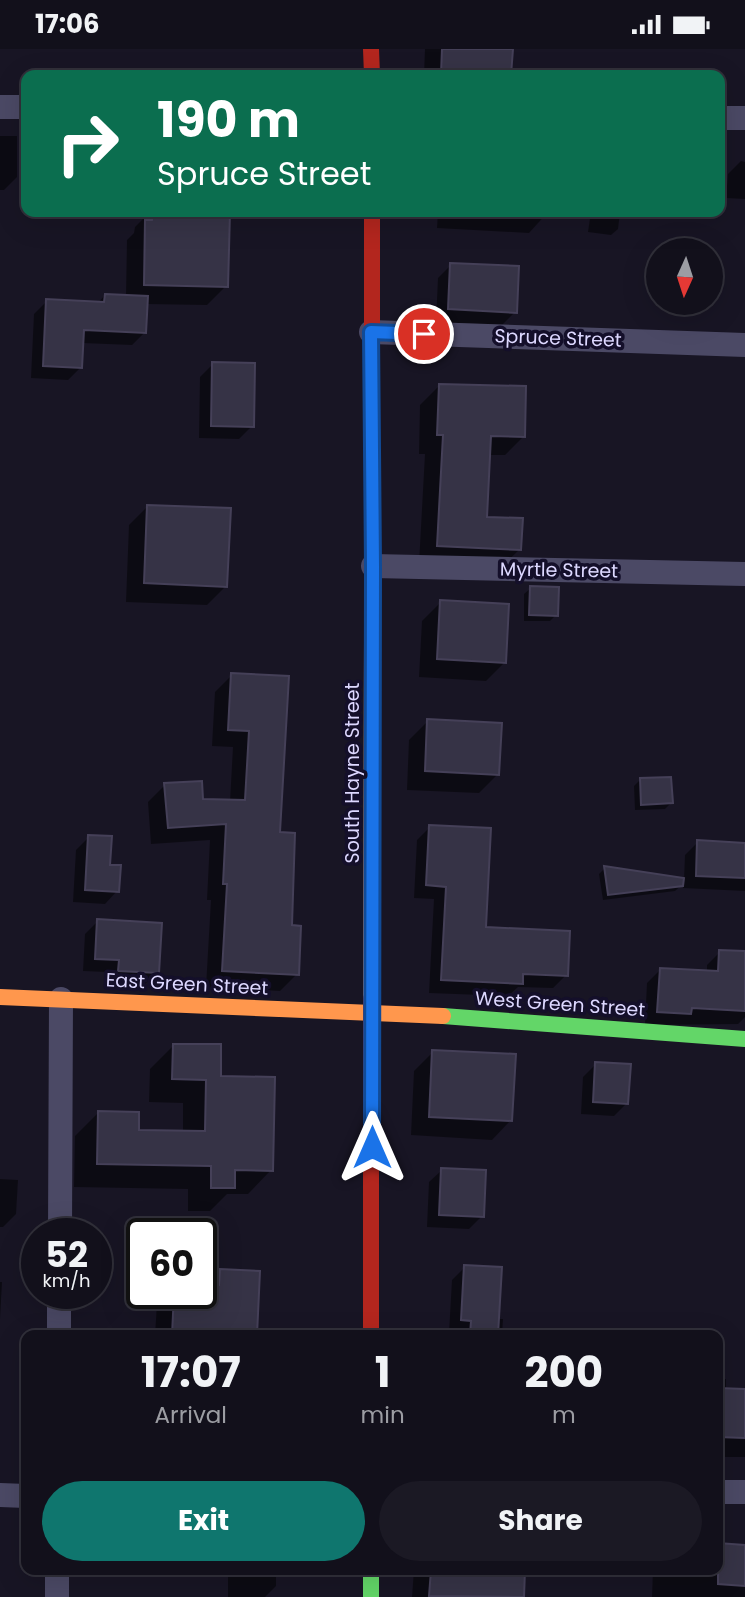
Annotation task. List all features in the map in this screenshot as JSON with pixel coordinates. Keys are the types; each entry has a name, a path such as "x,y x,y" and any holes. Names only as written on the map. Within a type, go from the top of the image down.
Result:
{"main road":[{"path":"371,49 372,70"},
{"name":"South Hayne Street","path":"371,1330 372,217"},
{"name":"East Green Street","path":"0,997 372,1012"},
{"name":"West Green Street","path":"372,1012 745,1039"},
{"path":"370,1597 371,1575"}],"street":[{"path":"0,107 21,107"},
{"path":"725,118 745,118"},
{"name":"Spruce Street","path":"371,332 745,345"},
{"name":"Myrtle Street","path":"373,566 745,574"},
{"path":"60,1218 61,999"},
{"path":"59,1309 59,1330"},
{"path":"723,1492 745,1492"},
{"path":"0,1496 21,1496"},
{"path":"57,1575 57,1597"}],"building":[{"path":"442,49 513,49 511,70 441,70"},
{"path":"152,217 230,217 228,287 144,285 145,220 152,220"},
{"path":"450,263 519,266 517,313 448,309"},
{"path":"105,294 148,296 146,333 84,330 82,368 43,366 46,299 104,302"},
{"path":"212,362 255,363 254,427 211,426"},
{"path":"439,384 526,386 525,437 491,436 487,517 523,518 521,550 437,546 443,435 437,435"},
{"path":"147,505 231,508 227,587 144,583"},
{"path":"530,586 559,587 558,616 529,615"},
{"path":"440,600 509,604 506,663 437,659"},
{"path":"231,673 289,676 280,832 295,833 292,925 301,926 299,975 222,971 227,884 223,884 226,824 168,828 164,783 202,781 203,799 245,800 249,731 228,730"},
{"path":"427,719 502,723 499,775 425,771"},
{"path":"671,777 673,803 641,805 640,778"},
{"path":"429,825 491,828 486,927 570,931 568,976 523,974 523,984 441,980 446,887 426,885"},
{"path":"88,835 112,836 110,865 121,865 119,892 85,890"},
{"path":"697,840 745,843 745,878 696,876"},
{"path":"604,866 684,878 683,886 608,895"},
{"path":"97,919 162,923 159,973 118,971 119,960 95,959"},
{"path":"719,950 745,951 745,1011 692,1008 691,1014 657,1012 660,968 718,971"},
{"path":"173,1044 221,1044 221,1076 275,1077 273,1171 235,1170 235,1188 211,1188 211,1166 97,1164 98,1111 139,1112 139,1130 205,1131 206,1080 172,1079"},
{"path":"432,1050 516,1054 512,1121 429,1117"},
{"path":"595,1062 631,1064 628,1104 593,1102"},
{"path":"441,1168 486,1170 484,1217 439,1215"},
{"path":"464,1265 502,1267 498,1330 470,1330 471,1321 461,1320"},
{"path":"220,1269 260,1271 257,1330 172,1330 173,1309 217,1309"},
{"path":"723,1388 745,1389 745,1438 723,1437"},
{"path":"723,1543 745,1545 745,1586 718,1584 718,1575 723,1575"},
{"path":"431,1575 525,1575 524,1597 429,1596"}],"traffic: fast":[{"path":"443,1016 745,1039"},
{"path":"371,1575 371,1597"}],"traffic: slow":[{"path":"371,999 372,641"},
{"path":"0,997 443,1016"}],"traffic: jam":[{"path":"371,49 372,70"},
{"path":"372,217 372,641"},
{"path":"371,999 371,1330"}],"route":[{"path":"372,1147 371,332 424,334"}]}
